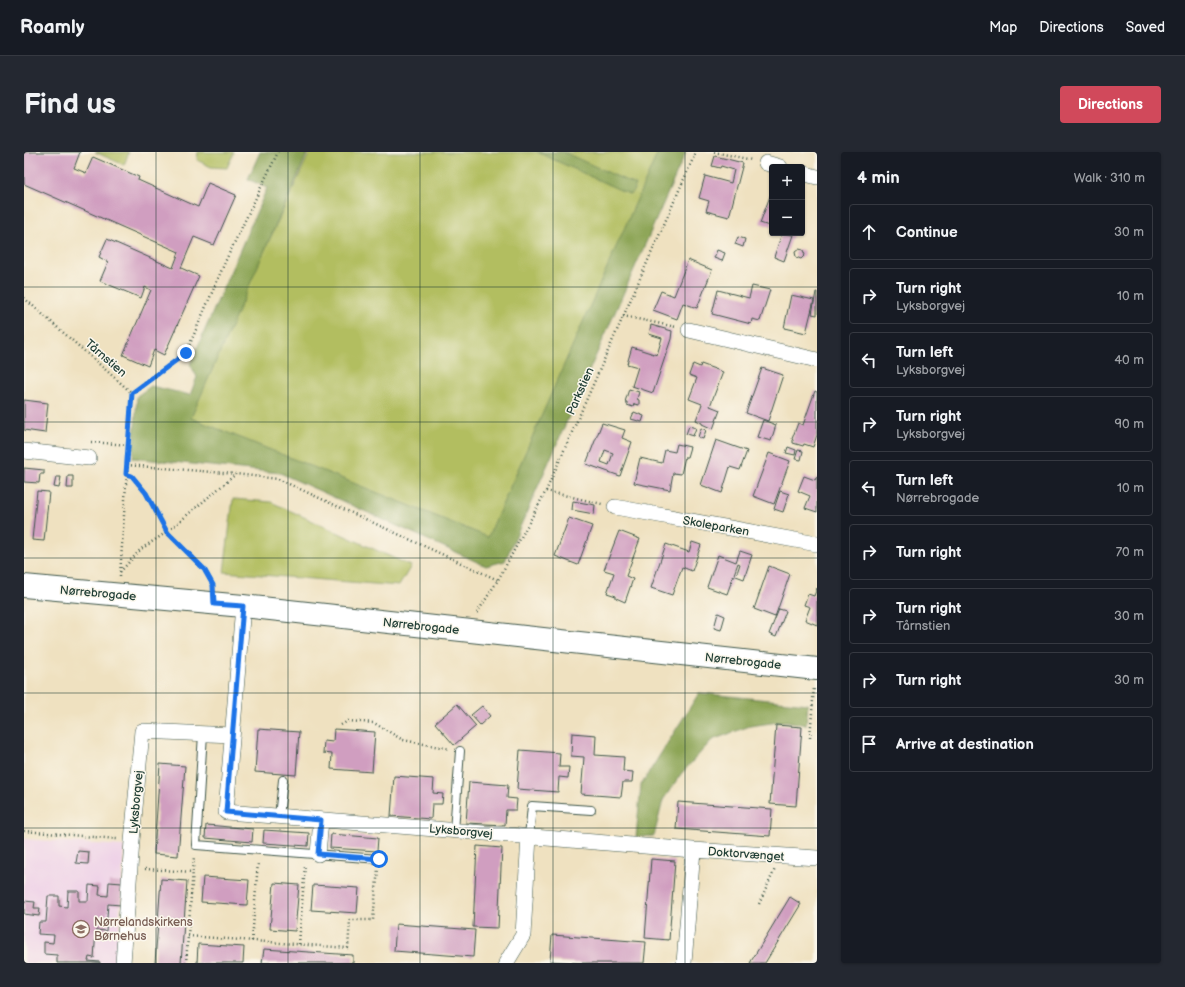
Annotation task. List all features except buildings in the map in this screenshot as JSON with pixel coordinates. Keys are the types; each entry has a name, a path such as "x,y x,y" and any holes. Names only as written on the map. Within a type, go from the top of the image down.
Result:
{"street":[{"path":"805,174 817,177"},
{"path":"689,330 817,360"},
{"path":"24,450 89,458"},
{"name":"Skoleparken","path":"615,508 817,544"},
{"name":"Nørrebrogade","path":"24,586 243,606 816,669"},
{"name":"Lyksborgvej","path":"243,606 226,812 693,850"},
{"name":"Lyksborgvej","path":"123,963 142,731 232,735"},
{"path":"312,853 321,820"},
{"path":"506,963 523,934 529,837"},
{"name":"Doktorvænget","path":"684,963 693,850 817,858"}],"lane":[{"path":"203,734 196,844 379,859"},
{"path":"454,831 460,751"},
{"path":"279,817 283,780"},
{"path":"529,837 532,806 591,810"}],"path":[{"path":"132,393 186,353 226,260 278,152"},
{"name":"Parkstien","path":"467,631 498,580 546,491 696,152"},
{"path":"714,152 769,164"},
{"name":"Tårnstien","path":"24,298 132,393 118,594"},
{"path":"623,316 689,330"},
{"path":"89,458 91,442 128,445"},
{"path":"127,465 278,479 498,580"},
{"path":"126,474 132,476 146,493 167,532 204,569 213,585 214,604"},
{"path":"120,572 141,548 167,532 236,474"},
{"path":"546,491 615,508"},
{"path":"810,738 816,669"},
{"path":"342,725 348,721 374,723 403,740 460,751"},
{"path":"24,831 132,841"},
{"path":"186,963 192,872 196,844"},
{"path":"252,941 259,849"},
{"path":"299,944 312,853"},
{"path":"759,904 781,856"},
{"path":"188,936 348,948 350,920 373,920 379,859"},
{"path":"130,868 192,872"}],"shaded area":[{"path":"24,839 124,846 117,963 24,963"}],"green space":[{"path":"95,152 129,152 124,165"},
{"path":"198,152 234,152 227,168 211,167 197,160"},
{"path":"260,152 308,152 191,418 488,537 658,152 686,152 505,561 486,566 280,473 133,458 137,396 151,386 190,395 197,377 190,364 267,188 248,179"},
{"path":"310,152 676,152 505,556 184,424"},
{"path":"537,152 563,152 636,185 631,195"},
{"path":"233,499 271,502 411,566 399,586 224,572"},
{"path":"699,693 808,704 806,725 786,721 750,726 712,740 681,774 663,800 654,836 636,837 641,785"}],"place":[{"name":"Nørrelandskirkens Børnehus","path":"81,929"}],"route":[{"path":"186,353 132,393 126,474 132,476 146,493 167,532 204,569 213,585 214,604 243,606 226,812 321,820 318,854 379,859"}]}
